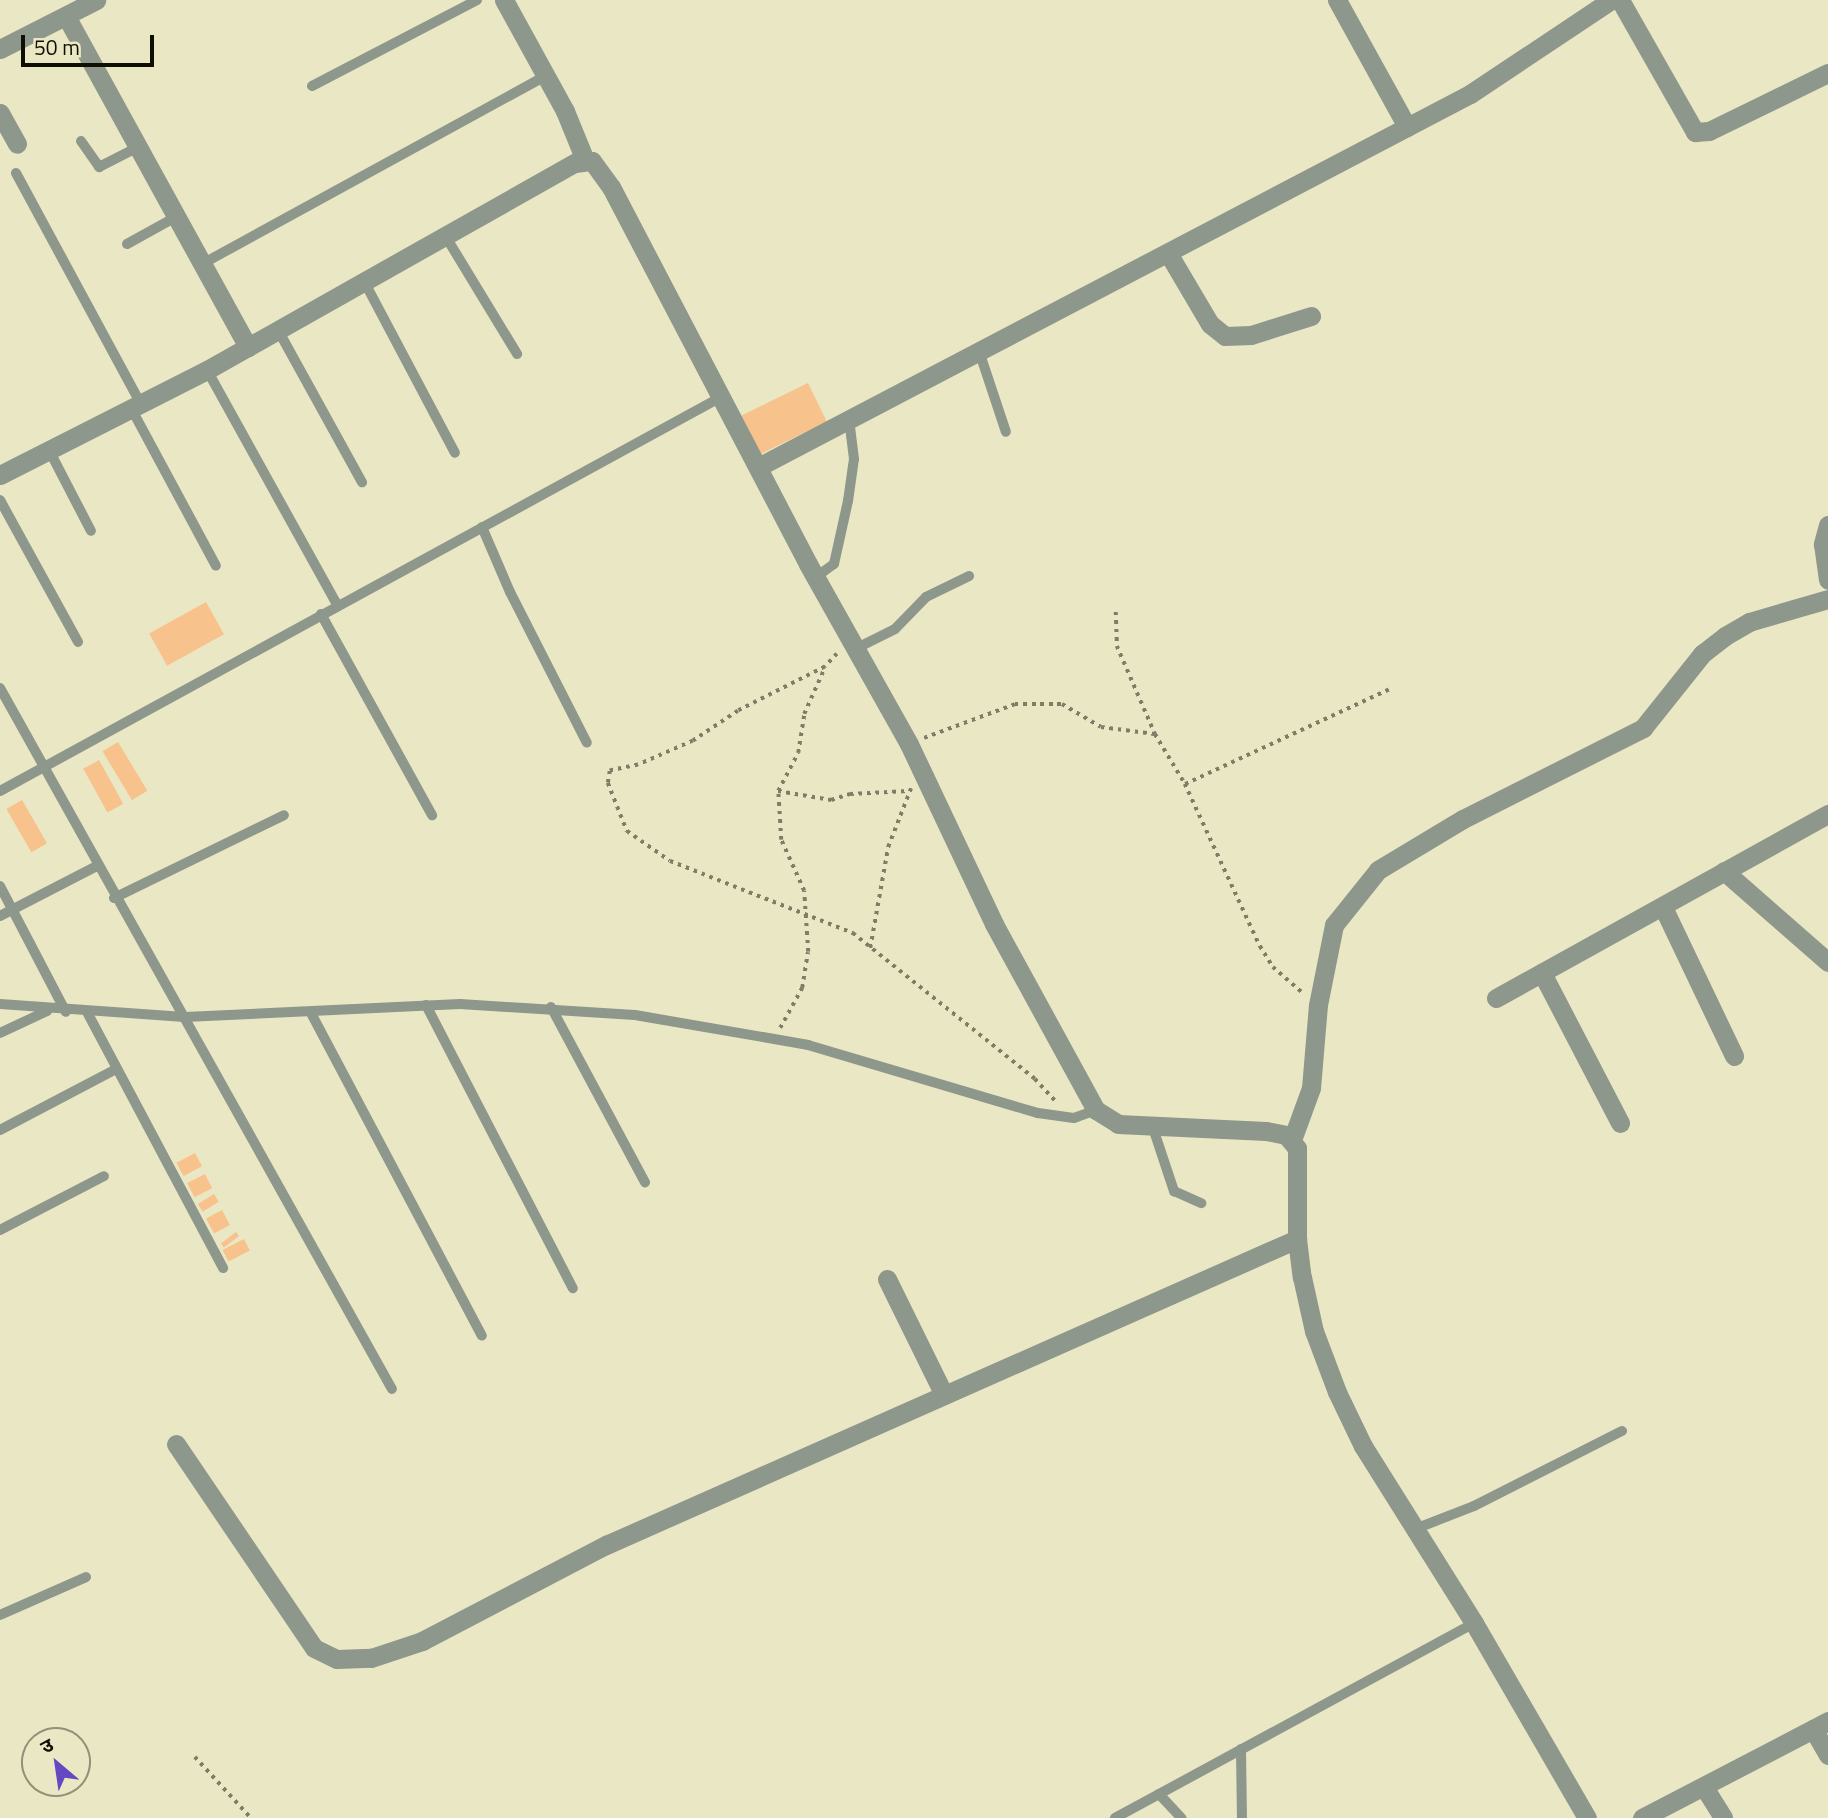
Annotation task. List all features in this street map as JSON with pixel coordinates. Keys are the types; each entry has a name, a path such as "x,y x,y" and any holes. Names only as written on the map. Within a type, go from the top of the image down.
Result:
{"street":[{"path":"0,50 96,0"},
{"path":"504,0 546,76 585,160 599,167 611,187 816,577 909,744 994,924 1096,1110 1118,1124 1266,1131 1292,1140"},
{"path":"1338,0 1407,127"},
{"path":"758,467 1470,94 1611,0"},
{"path":"1620,0 1695,132 1709,131 1828,73"},
{"path":"66,16 248,347"},
{"path":"0,113 17,144"},
{"path":"0,475 207,370 585,160"},
{"path":"1168,253 1210,324 1225,336 1251,335 1311,316"},
{"path":"1828,525 1824,544 1828,580"},
{"path":"1587,1818 1474,1622 1363,1446 1337,1392 1314,1331 1297,1239 1298,1156 1292,1140 1311,1088 1318,1005 1335,925 1378,870 1463,819 1643,728 1702,654 1725,636 1749,622 1828,598"},
{"path":"1496,998 1663,908 1828,814"},
{"path":"1724,871 1828,962"},
{"path":"1663,908 1734,1056"},
{"path":"1542,973 1620,1123"},
{"path":"176,1444 314,1648 325,1656 371,1658 422,1641 606,1545 1297,1239"},
{"path":"887,1279 944,1395"},
{"path":"1642,1818 1820,1725 1828,1755"},
{"path":"1704,1787 1723,1818"}],"lane":[{"path":"312,86 477,0"},
{"path":"202,264 546,76"},
{"path":"81,141 99,167 138,147"},
{"path":"16,173 216,566"},
{"path":"127,243 176,217"},
{"path":"446,237 517,354"},
{"path":"365,283 455,453"},
{"path":"278,330 362,482"},
{"path":"979,351 1006,432"},
{"path":"207,370 338,606"},
{"path":"0,790 720,397"},
{"path":"816,577 834,564 848,501 853,458 849,419"},
{"path":"49,450 91,531"},
{"path":"0,500 78,642"},
{"path":"482,527 510,592 587,743"},
{"path":"853,642 895,629 930,594 969,576"},
{"path":"321,614 432,816"},
{"path":"0,688 114,898 185,1017 393,1389"},
{"path":"114,898 284,815"},
{"path":"0,916 97,866"},
{"path":"0,886 66,1012"},
{"path":"0,1004 66,1012 185,1017 311,1013 426,1005 551,1007 635,1014 835,1052 1038,1113 1074,1118 1096,1110"},
{"path":"426,1005 573,1288"},
{"path":"551,1007 645,1182"},
{"path":"0,1033 48,1010"},
{"path":"87,1012 223,1268"},
{"path":"311,1013 482,1336"},
{"path":"0,1130 116,1069"},
{"path":"1152,1125 1174,1191 1201,1203"},
{"path":"0,1230 104,1176"},
{"path":"1415,1529 1474,1506 1622,1431"},
{"path":"0,1615 86,1577"},
{"path":"1115,1818 1474,1622"},
{"path":"1241,1749 1242,1818"},
{"path":"1159,1794 1172,1814 1181,1818"}],"path":[{"path":"1116,612 1120,655 1155,734 1185,784 1260,946 1273,967 1318,1005"},
{"path":"853,642 825,667 738,711 693,741 638,765 620,766 607,776 627,831 651,851 807,911 853,933 1035,1079 1074,1118"},
{"path":"774,1039 806,971 807,911 804,891 781,840 778,791 798,753 804,714 825,667"},
{"path":"1185,784 1390,689"},
{"path":"909,744 1015,704 1062,704 1101,727 1155,734"},
{"path":"870,948 888,848 908,790 923,777"},
{"path":"778,791 831,800 850,794 908,790"},
{"path":"195,1757 251,1818"}],"building":[{"path":"808,383 827,422 760,454 741,415"},
{"path":"206,602 224,634 167,666 149,634"},
{"path":"118,742 147,791 132,800 103,751"},
{"path":"99,760 123,804 107,812 83,769"},
{"path":"22,800 47,843 31,852 6,809"},
{"path":"195,1153 202,1166 184,1176 176,1163"},
{"path":"205,1174 212,1188 194,1197 187,1183"},
{"path":"214,1194 219,1202 203,1212 198,1204"},
{"path":"222,1210 230,1225 214,1233 206,1218"},
{"path":"236,1232 239,1236 224,1247 221,1243"},
{"path":"244,1239 250,1251 229,1261 223,1250"}]}
